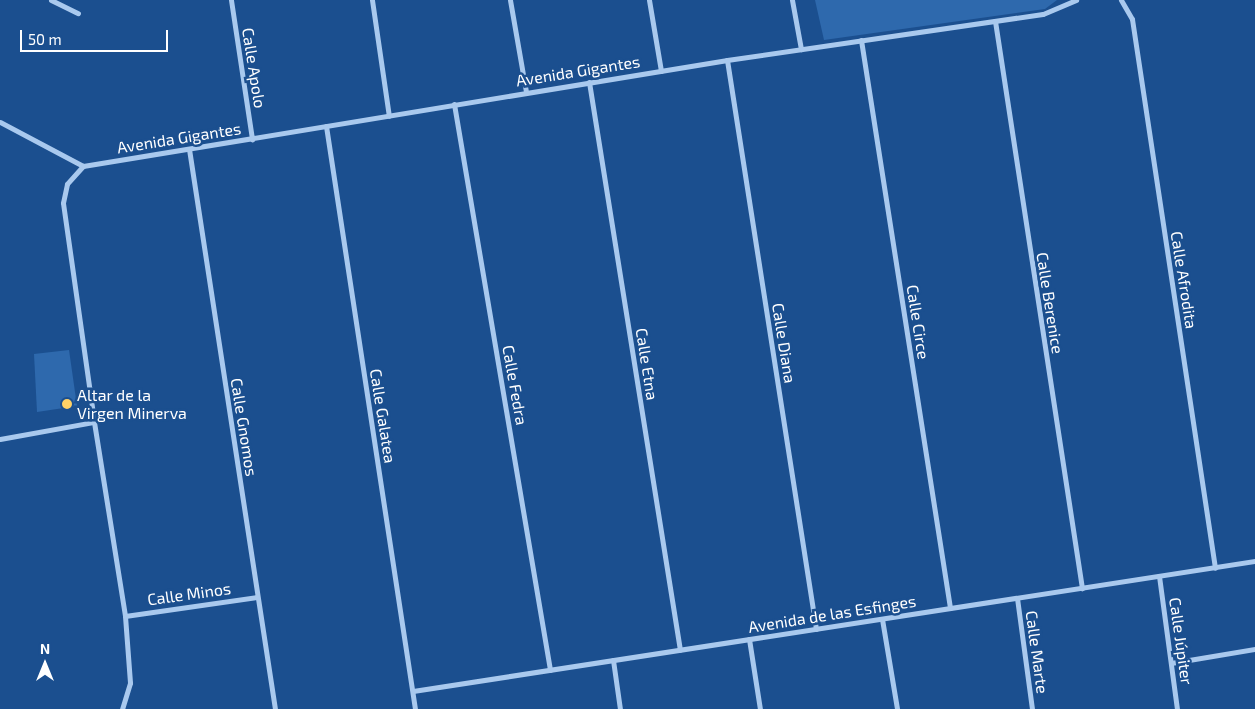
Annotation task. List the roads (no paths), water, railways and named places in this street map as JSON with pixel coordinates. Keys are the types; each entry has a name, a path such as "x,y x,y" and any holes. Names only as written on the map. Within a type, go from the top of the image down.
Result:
{"street":[{"path":"51,0 78,13"},
{"name":"Calle Apolo","path":"231,0 252,139"},
{"path":"372,0 389,116"},
{"path":"510,0 526,92"},
{"path":"649,0 661,71"},
{"path":"792,0 801,49"},
{"name":"Avenida Gigantes","path":"83,166 727,60 1043,14 1076,0"},
{"name":"Calle Afrodita","path":"1121,0 1132,18 1214,568"},
{"name":"Calle Berenice","path":"995,21 1082,588"},
{"name":"Calle Circe","path":"861,40 950,608"},
{"name":"Calle Diana","path":"727,60 816,629"},
{"name":"Calle Etna","path":"589,82 680,650"},
{"name":"Calle Fedra","path":"454,104 550,670"},
{"path":"0,122 83,166 67,184 63,203 94,422 125,616 130,683 122,709"},
{"name":"Calle Galatea","path":"326,126 415,709"},
{"name":"Calle Gnomos","path":"189,149 275,709"},
{"path":"0,440 94,422"},
{"name":"Avenida de las Esfinges","path":"413,691 1255,561"},
{"name":"Calle Júpiter","path":"1159,576 1177,709"},
{"name":"Calle Minos","path":"125,616 257,597"},
{"name":"Calle Marte","path":"1017,598 1032,709"},
{"path":"882,619 897,709"},
{"path":"749,639 760,709"},
{"path":"1171,663 1255,649"},
{"path":"613,660 620,709"}],"place":[{"name":"Altar de la Virgen Minerva","path":"67,404"}]}
